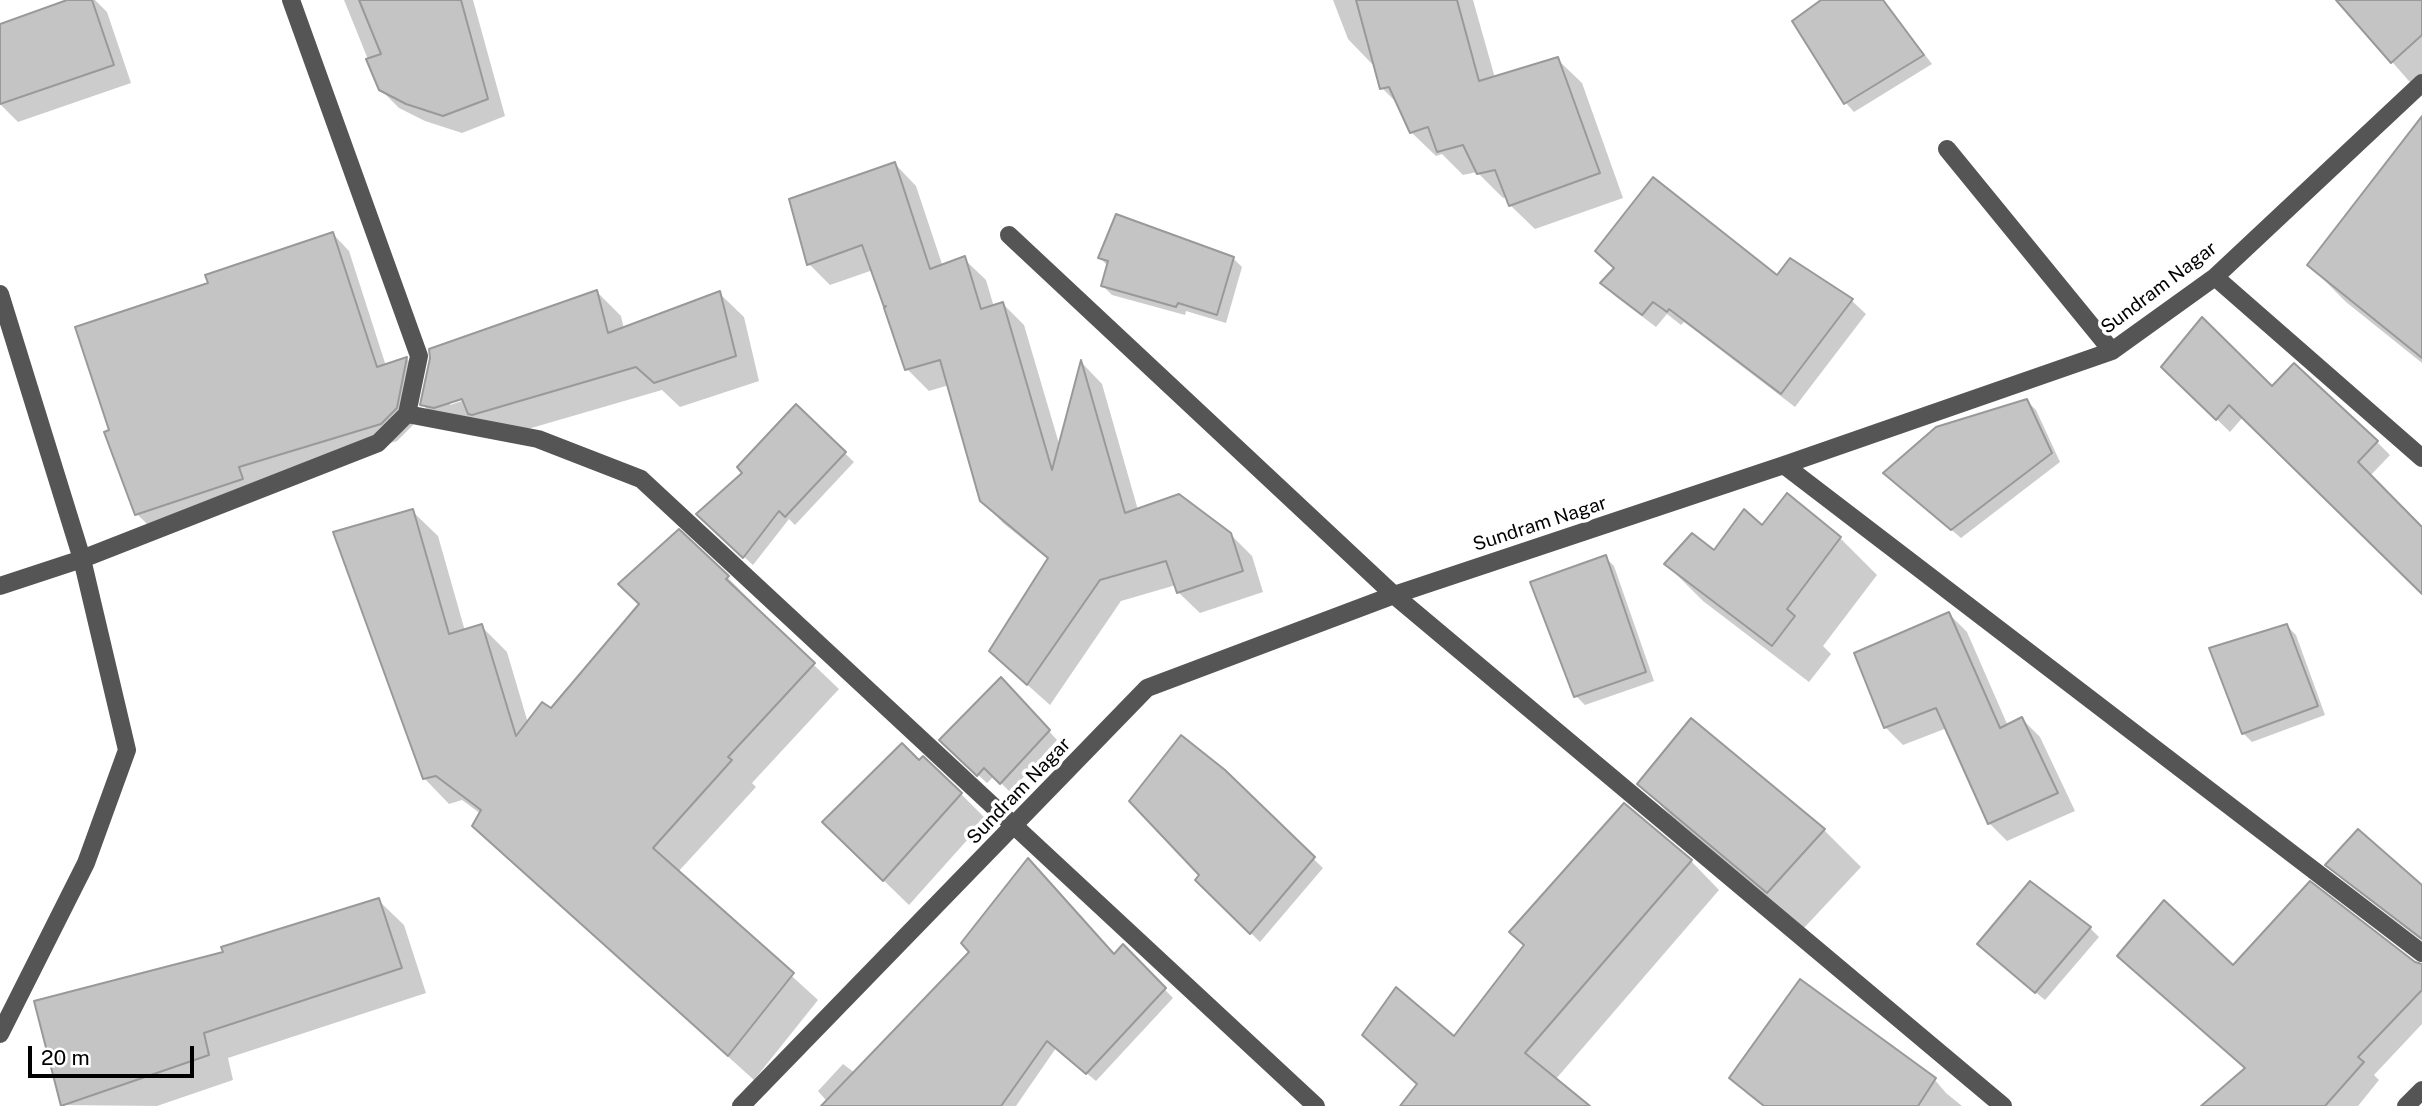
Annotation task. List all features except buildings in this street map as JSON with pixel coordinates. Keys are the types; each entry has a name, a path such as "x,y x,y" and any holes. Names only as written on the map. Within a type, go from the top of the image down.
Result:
{"street":[{"path":"0,586 82,559 378,443 407,414 419,356 291,0"},
{"name":"Sundram Nagar","path":"741,1106 1147,688 1394,595 1784,465 2112,351 2214,277 2422,83"},
{"path":"1947,149 2112,351"},
{"path":"1009,235 1394,595 2003,1106"},
{"path":"2214,277 2422,458"},
{"path":"0,294 82,559 127,750 86,863 0,1034"},
{"path":"407,414 538,439 641,479 1316,1106"},
{"path":"1784,465 2422,953"},
{"path":"2406,1106 2422,1090"}]}
